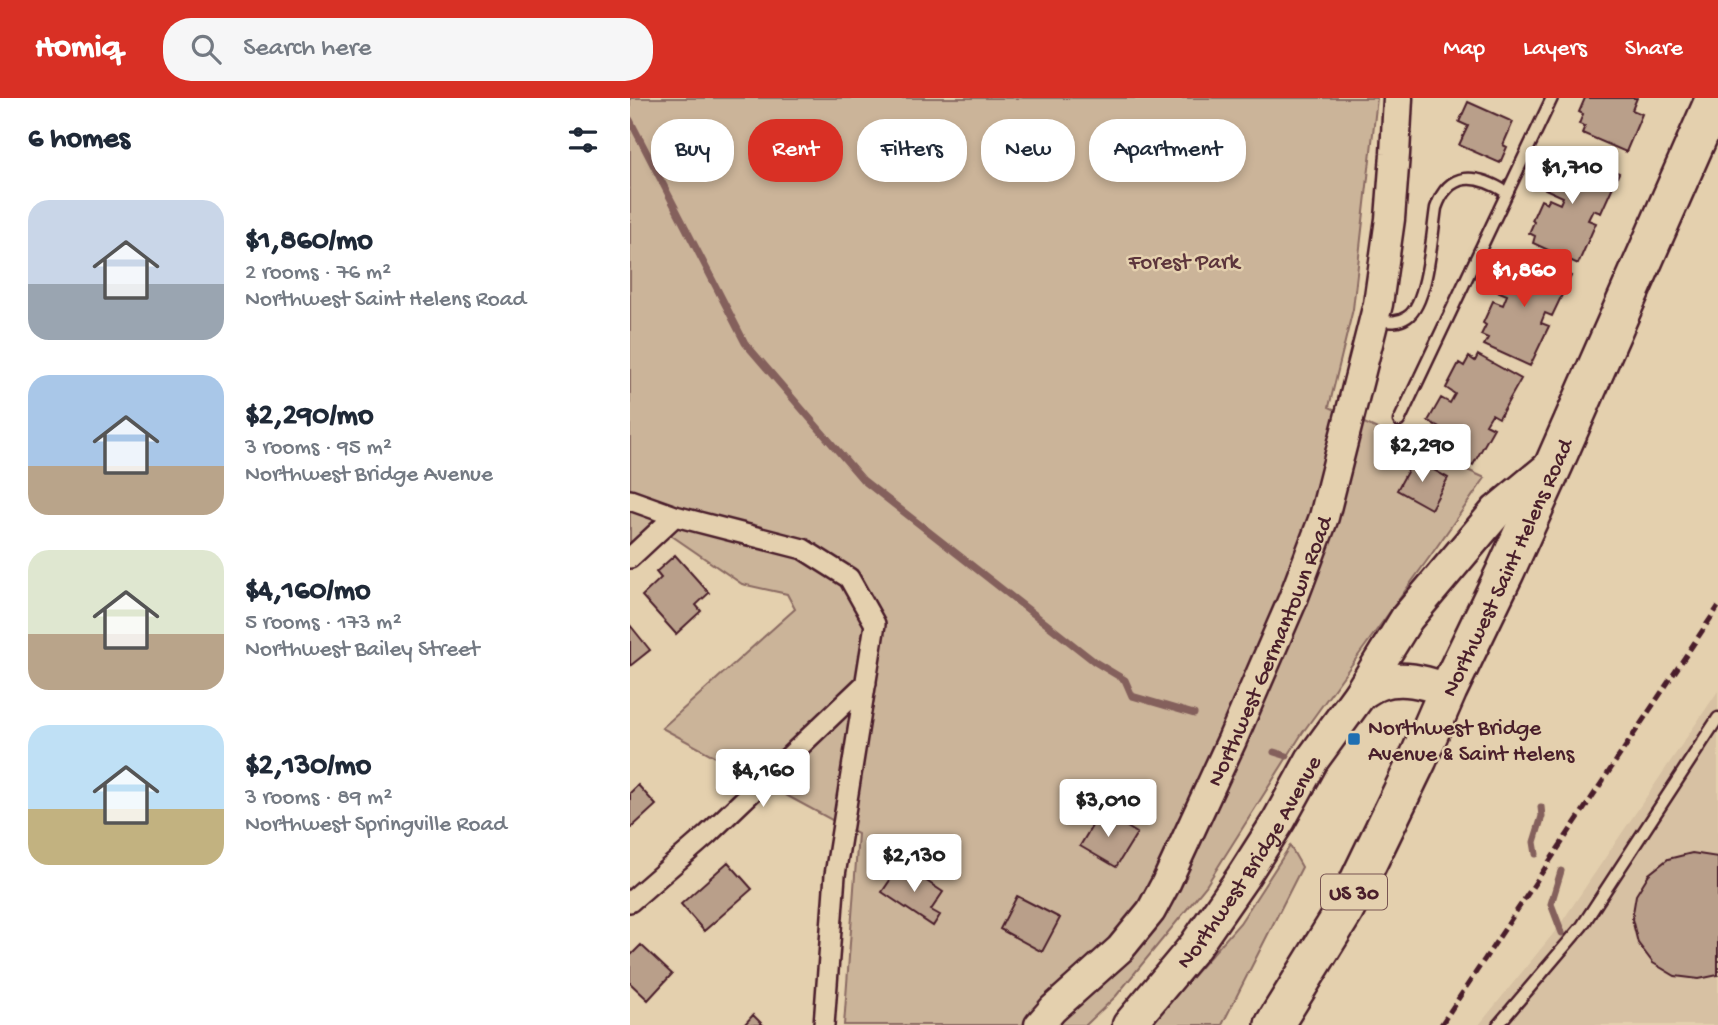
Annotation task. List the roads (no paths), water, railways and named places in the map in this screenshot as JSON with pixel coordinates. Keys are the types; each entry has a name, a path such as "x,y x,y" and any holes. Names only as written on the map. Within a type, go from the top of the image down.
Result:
{"highway":[{"name":"Northwest Saint Helens Road","path":"1274,1025 1345,910 1418,759 1555,462 1715,98"}],"main road":[{"name":"Northwest Germantown Road","path":"1039,1025 1120,949 1151,911 1167,883 1293,599 1324,517 1378,303 1390,219 1398,98"},
{"name":"Northwest Bridge Avenue","path":"1129,1025 1195,946 1242,878 1279,820 1312,760 1360,694 1407,618 1497,511 1555,462"},
{"path":"1360,694 1380,683 1403,679 1448,690"}],"street":[{"path":"630,500 675,516 803,549 849,578 875,624 835,875 824,1025"},
{"path":"630,558 675,516"},
{"path":"630,902 707,835 866,683"}],"lane":[{"path":"1399,421 1552,98"},
{"path":"1374,320 1390,322 1405,319 1417,306 1423,289 1436,208 1447,188 1457,182 1473,179 1490,182 1506,192"},
{"path":"1498,1025 1582,926 1718,718"}],"waterway":[{"path":"630,120 745,343 863,480 1095,662 1125,680 1132,696 1194,714"},
{"path":"1274,752 1287,756"},
{"path":"1536,854 1534,842 1542,816 1541,807"},
{"path":"1561,871 1551,904 1562,933"}],"railway":[{"path":"1441,1025 1718,607"}],"place":[{"name":"Northwest Bridge Avenue & Saint Helens","path":"1354,739"}],"park label":[{"name":"Forest Park","path":"1184,260"}]}
